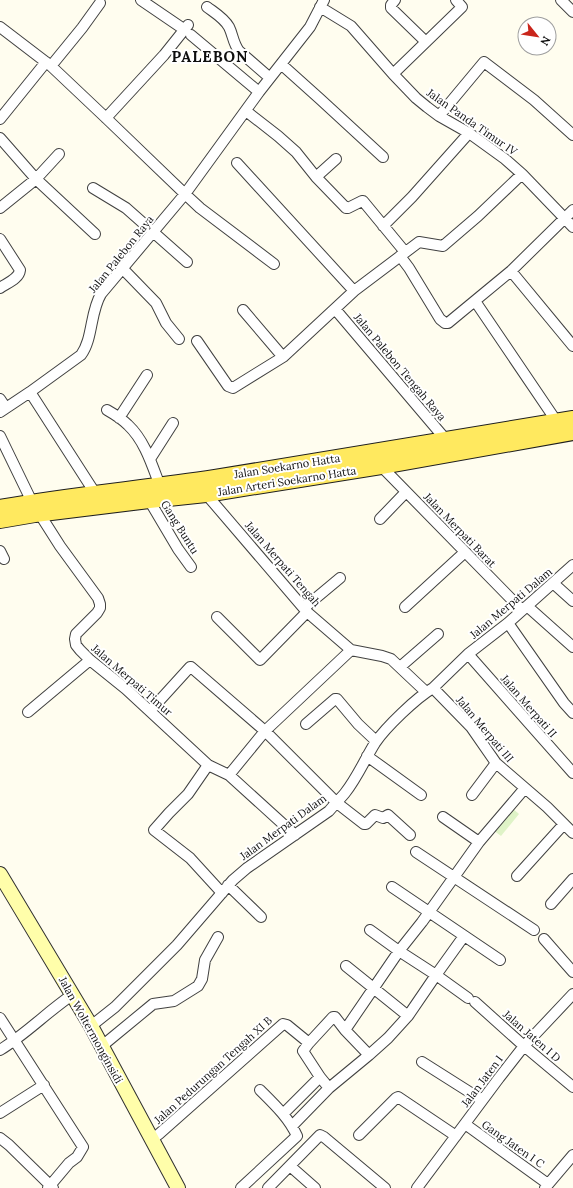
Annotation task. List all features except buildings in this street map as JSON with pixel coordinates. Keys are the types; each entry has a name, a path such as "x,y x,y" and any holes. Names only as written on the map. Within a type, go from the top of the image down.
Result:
{"main road":[{"name":"Jalan Soekarno Hatta","path":"0,508 36,508 95,493 297,472 447,441 573,419"},
{"name":"Jalan Arteri Soekarno Hatta","path":"0,520 36,508 149,500 206,494 297,472 381,466 573,432"},
{"name":"Jalan Woltermonginsidi","path":"0,874 71,1000 143,1144 168,1188"},
{"name":"Jalan Woltermonginsidi","path":"0,892 71,1000 91,1026 178,1188"}],"street":[{"path":"141,0 188,30 259,92"},
{"path":"395,0 391,5 391,8 426,42"},
{"path":"560,0 573,12"},
{"path":"0,119 82,28 100,3"},
{"name":"Jalan Palebon Raya","path":"3,410 30,392 82,353 85,348 97,302 101,294 185,194 259,92 310,27 322,4"},
{"name":"Jalan Panda Timur IV","path":"322,4 350,26 416,98 439,116 469,133 505,159 522,174 573,227"},
{"path":"393,74 426,42 459,4"},
{"path":"207,6 225,20 239,51 270,78"},
{"path":"0,27 49,64 200,208 274,264"},
{"path":"106,118 173,44 188,30"},
{"path":"439,116 484,62 534,100 573,134"},
{"path":"281,64 383,157"},
{"path":"246,111 296,152 316,177 347,208 363,201 403,254 408,268 442,322 445,324 511,271 573,210"},
{"path":"382,226 417,191 469,133"},
{"path":"0,138 36,179 95,234"},
{"path":"0,208 36,179 59,154"},
{"path":"316,177 336,159"},
{"path":"237,163 354,291"},
{"path":"197,341 228,386 233,388 283,357 354,291 420,242 443,246 478,216 522,174"},
{"path":"93,188 126,208 187,262"},
{"path":"0,239 20,272 18,276 0,288"},
{"path":"123,269 156,303 166,323 179,339"},
{"path":"511,271 573,346"},
{"path":"474,301 557,422"},
{"name":"Jalan Palebon Tengah Raya","path":"335,309 447,441"},
{"path":"243,310 283,357"},
{"path":"119,418 147,375"},
{"path":"30,392 95,493"},
{"path":"0,399 3,410"},
{"path":"107,410 126,423 132,430 145,449 160,486"},
{"path":"150,459 173,423"},
{"path":"0,436 36,508"},
{"name":"Jalan Merpati Barat","path":"381,466 465,552 524,608 573,647"},
{"path":"380,519 406,492"},
{"name":"Jalan Merpati Tengah","path":"206,494 306,610 351,650 391,659 430,690"},
{"name":"Gang Buntu","path":"149,500 178,549 191,567"},
{"name":"Jalan Merpati Timur","path":"36,508 60,546 98,598 100,604 100,608 97,613 76,634 76,645 90,660 126,689 208,765 230,775 295,835"},
{"path":"405,608 465,552"},
{"name":"Jalan Merpati Dalam","path":"91,1026 115,1007 177,945 225,889 247,868 295,835 337,803 346,792 376,741 397,718 430,690 468,654 508,623 573,565"},
{"path":"217,617 260,660 306,610 340,578"},
{"path":"553,583 573,601"},
{"path":"508,623 564,703 573,713"},
{"path":"400,667 438,634"},
{"path":"230,775 265,731 351,650"},
{"name":"Jalan Merpati II","path":"468,654 573,773"},
{"path":"28,712 90,660"},
{"path":"150,711 191,666 265,731 337,803 365,825 375,815 383,818 389,815 410,835"},
{"name":"Jalan Merpati III","path":"430,690 471,727 496,763 547,807 573,833"},
{"path":"306,724 335,699 337,699 358,724 376,741"},
{"path":"367,756 421,795"},
{"path":"472,795 496,763"},
{"path":"208,765 188,794 154,830 261,917"},
{"path":"345,1030 399,951 429,912 478,842 525,788"},
{"path":"443,817 478,842"},
{"path":"517,876 564,824"},
{"path":"416,852 534,930"},
{"path":"551,904 573,879"},
{"path":"392,887 500,960"},
{"name":"Jalan Jaten I D","path":"370,930 472,1000 573,1087"},
{"path":"292,1126 329,1088 388,1038 408,1016 464,936"},
{"path":"102,1046 153,1004 174,1001 198,986 202,979 205,960 218,937"},
{"path":"544,939 573,972"},
{"path":"346,966 408,1016"},
{"name":"Jalan Jaten I","path":"417,1188 524,1046 573,994"},
{"path":"0,1050 14,1042 40,1018 54,1014 71,1000"},
{"path":"0,1018 14,1042 44,1085 83,1147 77,1157 50,1187 9,1144 0,1138"},
{"path":"329,1088 304,1053 304,1049 333,1018 336,1018 345,1030 369,1055"},
{"name":"Jalan Pedurungan Tengah XI B","path":"151,1140 283,1024 287,1024 309,1043"},
{"path":"422,1062 482,1100"},
{"path":"283,1114 320,1077"},
{"path":"0,1113 44,1085"},
{"path":"242,1188 296,1138 292,1126 283,1114 260,1090"},
{"path":"358,1135 398,1097 456,1136"},
{"name":"Gang Jaten I C","path":"465,1124 547,1186"},
{"path":"268,1188 320,1135 386,1188"},
{"path":"0,1152 9,1144"},
{"path":"547,1186 573,1155"},
{"path":"290,1166 315,1188"}],"green space":[{"path":"511,807 519,814 501,836 493,830"}],"district":[{"name":"PALEBON","path":"210,56"}]}
